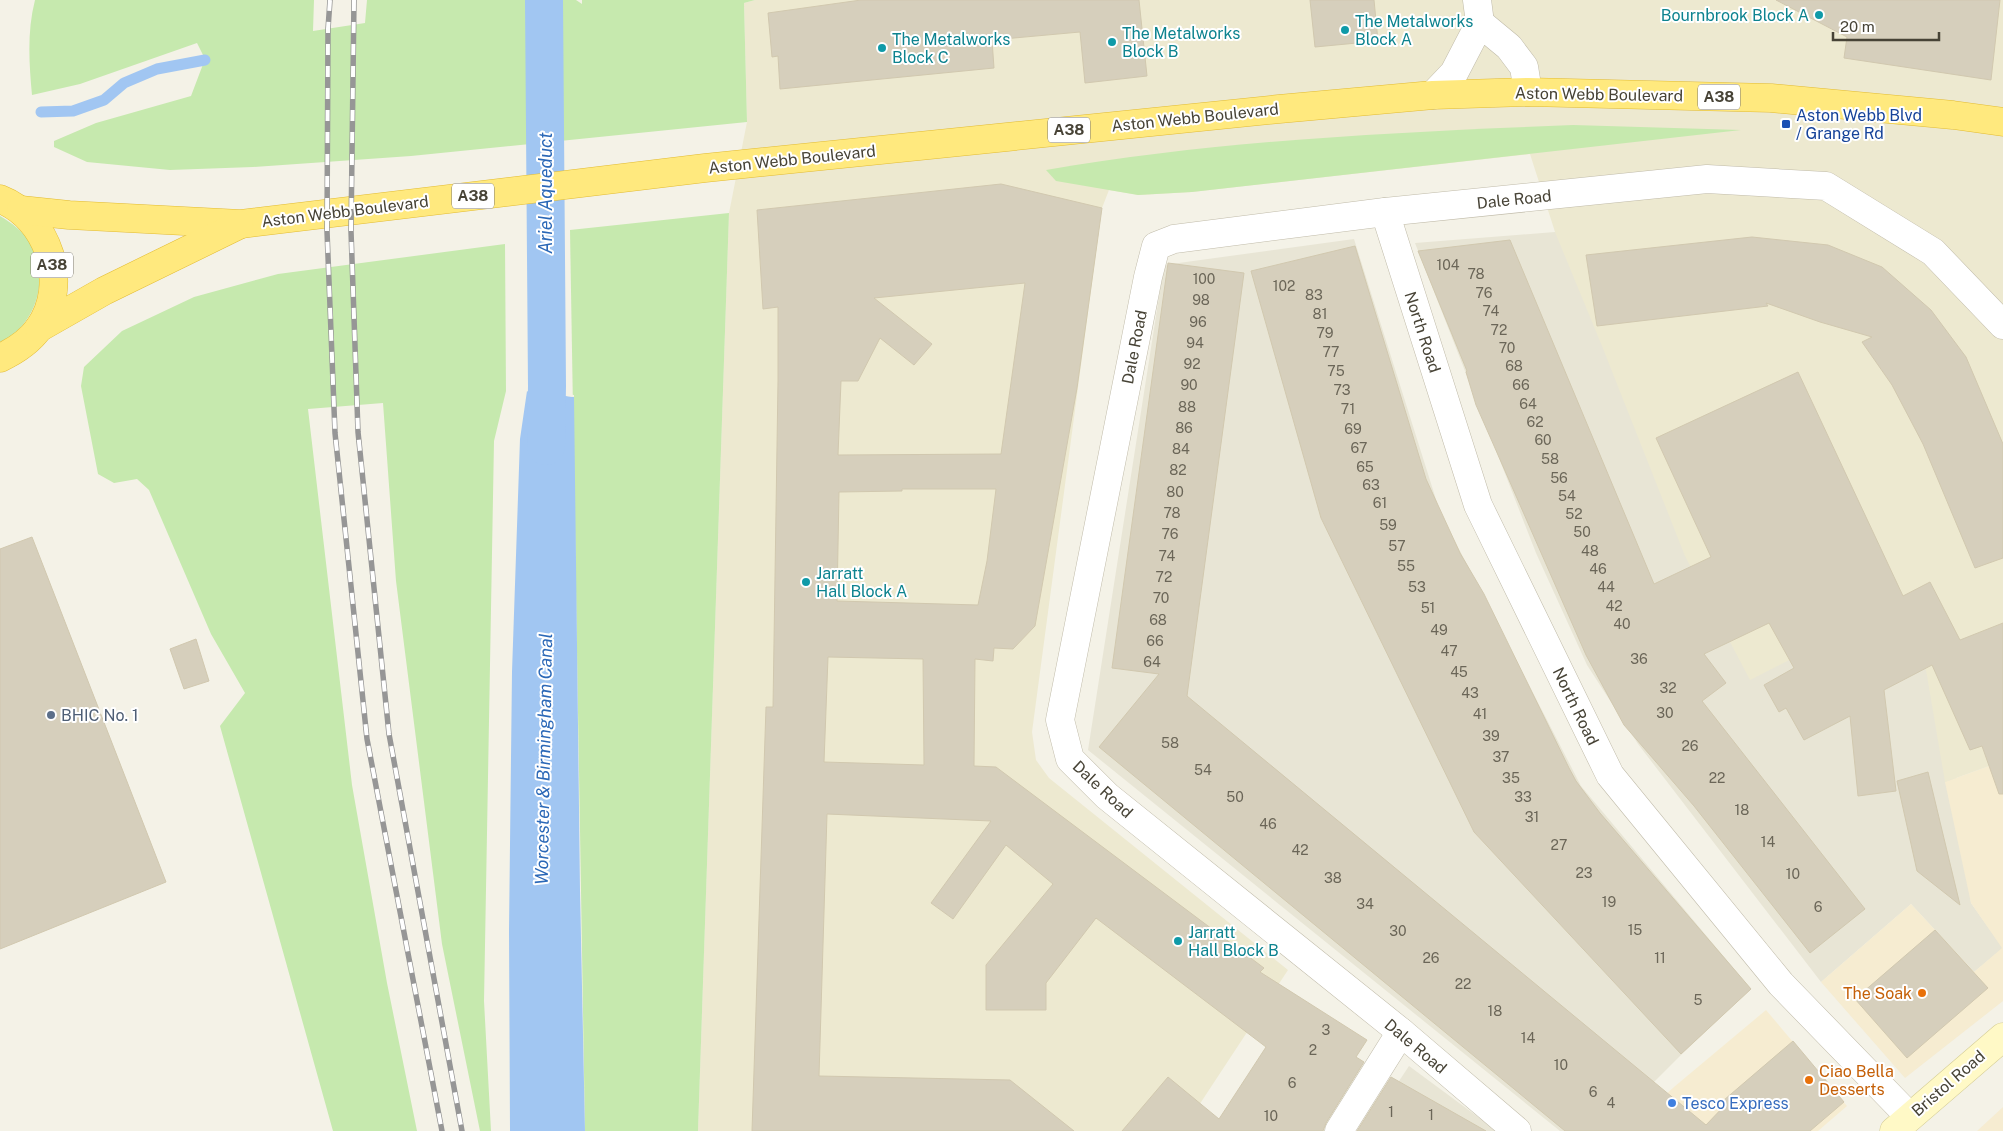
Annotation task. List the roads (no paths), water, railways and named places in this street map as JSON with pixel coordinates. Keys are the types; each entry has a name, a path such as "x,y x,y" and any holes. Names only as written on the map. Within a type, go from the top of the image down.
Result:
{"highway":[{"name":"Aston Webb Boulevard","path":"10,204 69,215 241,224 705,168 1433,95 1528,92 1771,98 1953,115 2003,122"},
{"name":"A38","path":"0,358 19,348 39,328 51,303 54,275 48,248 34,223 10,204"},
{"name":"Aston Webb Boulevard","path":"39,328 104,291 241,224"}],"main road":[{"name":"Bristol Road","path":"1902,1124 2003,1037"}],"street":[{"path":"1433,95 1454,73 1479,12 1524,67 1528,92"},
{"name":"Dale Road","path":"1517,1131 1401,1032 1107,796 1070,759 1060,720 1146,286 1156,246 1174,239 1385,212 1707,179 1826,186 1933,252 2002,324"},
{"name":"North Road","path":"1385,212 1478,505 1610,775 1781,984 1902,1124"},
{"path":"1338,1131 1401,1032"}],"water":[{"name":"Worcester & Birmingham Canal","path":"527,391 574,397 585,1131 510,1131 509,931 512,672 520,439"}],"waterway":[{"name":"Ariel Aqueduct","path":"544,0 546,446"},
{"path":"41,112 73,111 104,100 124,83 157,69 205,60"}],"railway":[{"path":"330,0 328,29 327,231 335,433 367,739 442,1131"},
{"path":"354,0 351,231 358,432 389,734 462,1131"}],"place":[{"name":"Bournbrook Block A","path":"1819,15"},
{"name":"The Metalworks Block A","path":"1345,30"},
{"name":"The Metalworks Block B","path":"1112,42"},
{"name":"The Metalworks Block C","path":"882,48"},
{"name":"Aston Webb Blvd / Grange Rd","path":"1786,124"},
{"name":"Jarratt Hall Block A","path":"806,582"},
{"name":"BHIC No. 1","path":"51,715"},
{"name":"Jarratt Hall Block B","path":"1178,941"},
{"name":"The Soak","path":"1922,993"},
{"name":"Ciao Bella Desserts","path":"1809,1080"},
{"name":"Tesco Express","path":"1672,1103"}]}
